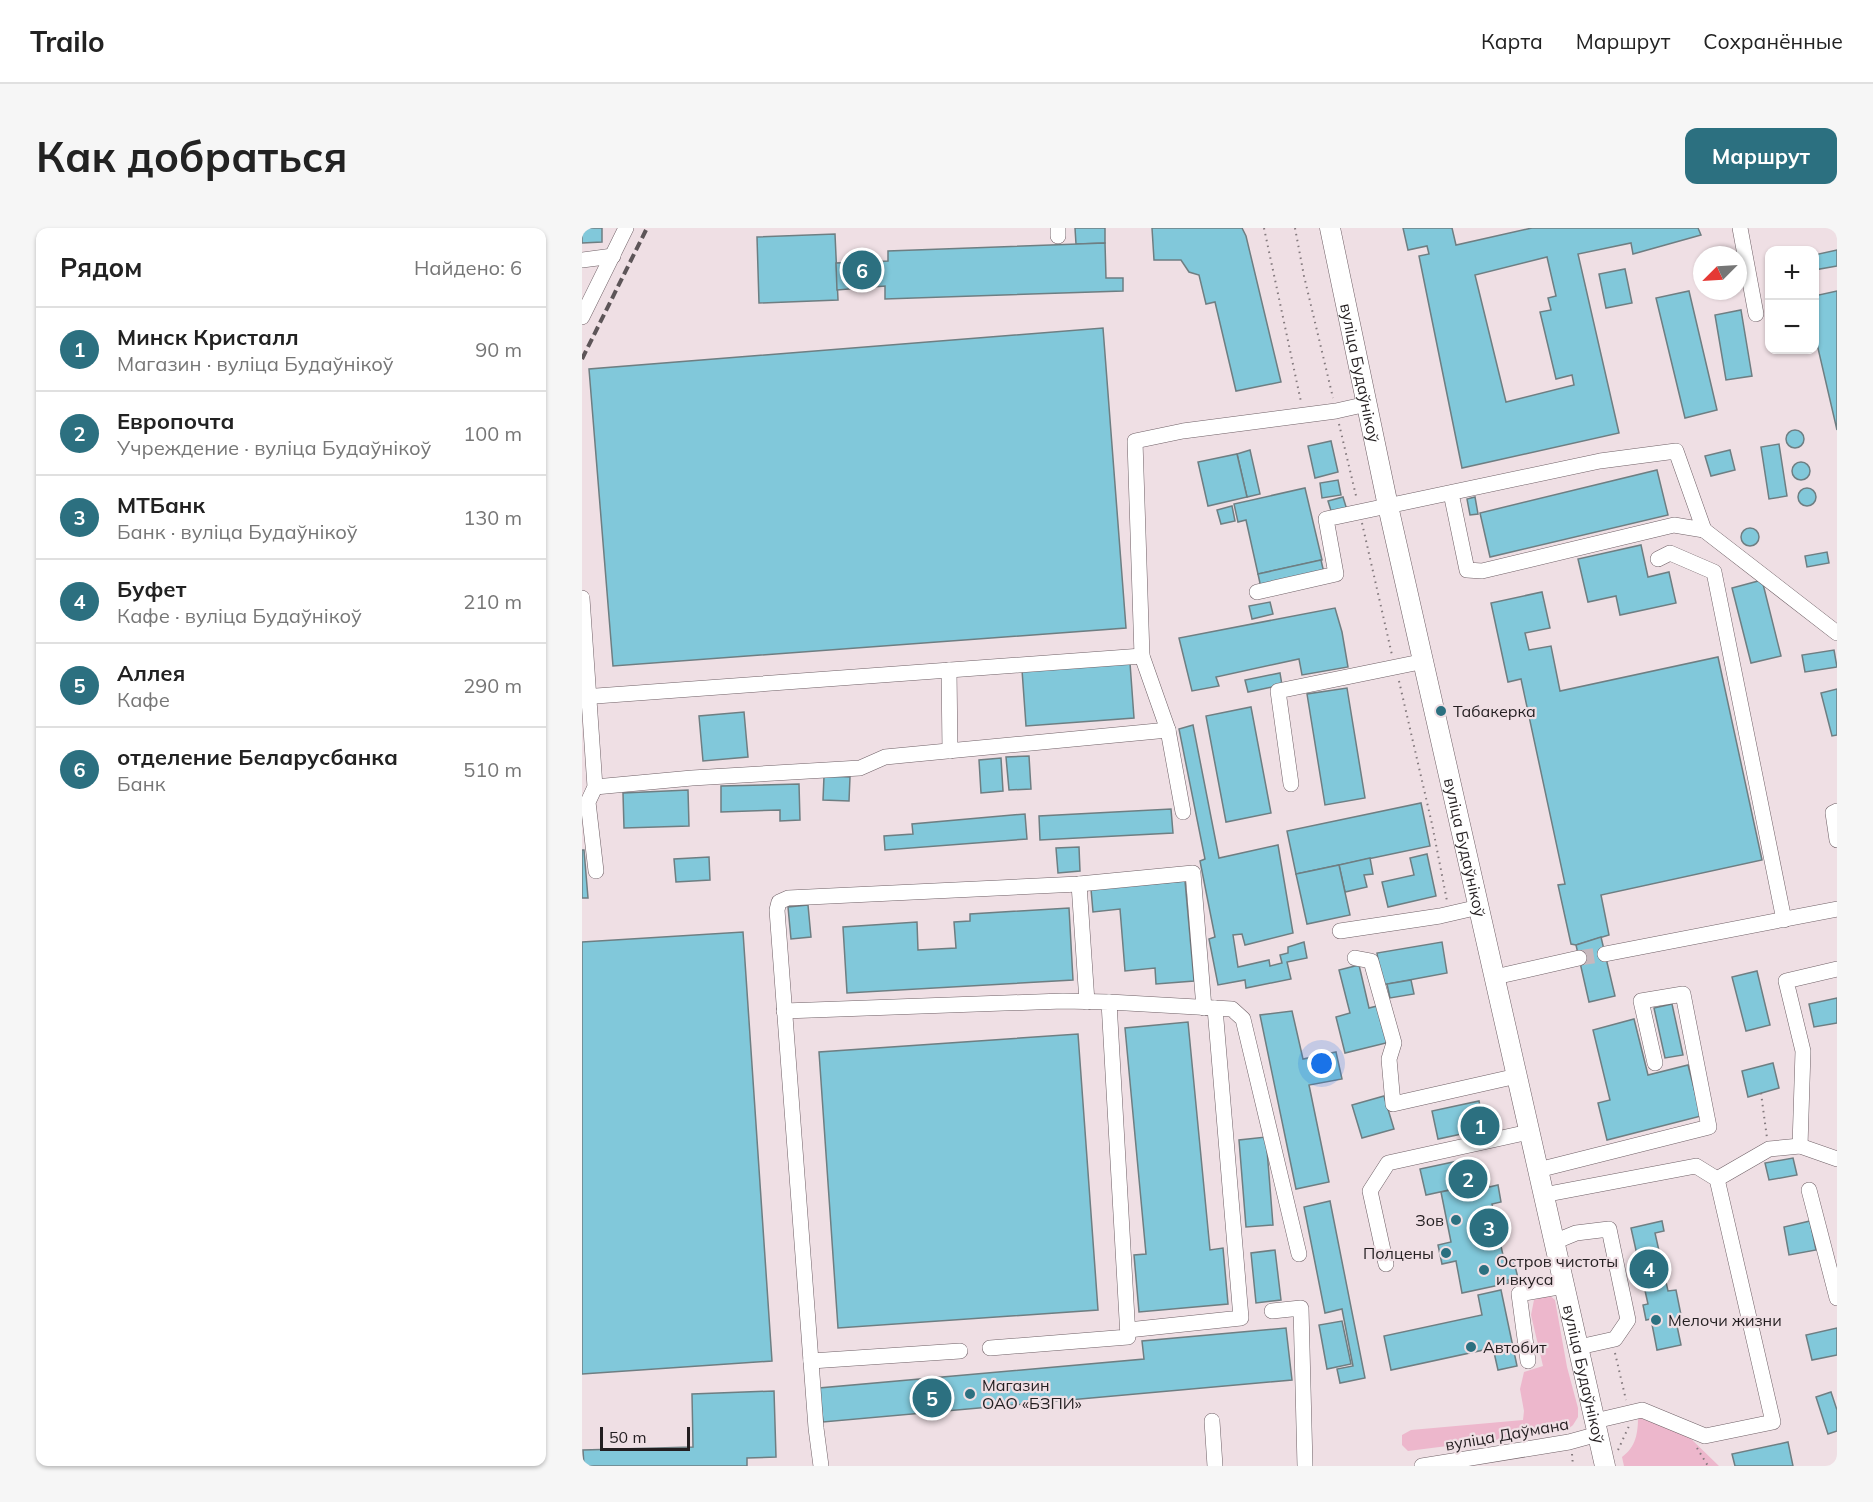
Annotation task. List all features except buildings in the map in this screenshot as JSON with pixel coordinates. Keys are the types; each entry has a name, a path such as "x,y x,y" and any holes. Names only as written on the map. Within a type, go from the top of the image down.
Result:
{"main road":[{"name":"вуліца Будаўнікоў","path":"1330,228 1388,506 1425,661 1596,1428 1612,1462"}],"street":[{"path":"583,313 626,228"},
{"path":"1740,228 1756,314"},
{"path":"582,260 613,256"},
{"path":"1183,812 1168,730 1142,656 1135,441 1183,431 1335,411 1367,404"},
{"path":"1257,592 1336,574 1326,519 1600,461 1676,451 1704,530"},
{"path":"1450,493 1467,570 1482,571 1674,525 1704,530 1837,633"},
{"path":"1658,558 1670,553 1714,572 1785,920"},
{"path":"582,597 586,697 596,787 588,802 596,871"},
{"path":"586,697 1142,656"},
{"path":"1291,784 1278,691 1425,661"},
{"path":"949,670 950,751"},
{"path":"596,787 693,778 860,768 885,757 1168,730"},
{"path":"1837,811 1833,813 1837,840"},
{"path":"821,1466 777,910 779,902 788,898 1079,884 1192,873 1209,1008 1241,1318 1128,1330"},
{"path":"1079,884 1087,1002"},
{"path":"1340,931 1479,907"},
{"path":"1605,954 1837,909"},
{"path":"1495,976 1579,957"},
{"path":"1354,958 1371,961 1394,1042 1389,1059 1393,1104 1517,1076"},
{"path":"1800,1146 1803,1051 1786,981 1837,969"},
{"path":"1538,1170 1708,1127 1683,994 1641,1001 1655,1063"},
{"path":"784,1011 1063,1001 1232,1010 1243,1019 1299,1254"},
{"path":"990,1348 1128,1337 1109,1002"},
{"path":"1386,1264 1370,1191 1388,1163 1529,1132"},
{"path":"1543,1195 1696,1166 1717,1179 1769,1149 1800,1146 1837,1159"},
{"name":"вуліца Даўмана","path":"1431,1466 1569,1442 1596,1428 1642,1410 1705,1436 1773,1422 1717,1179"},
{"path":"1809,1190 1837,1298"},
{"path":"1554,1242 1576,1233 1609,1229 1628,1320 1615,1339 1578,1347"},
{"path":"1528,1361 1518,1294 1564,1286"},
{"path":"1272,1311 1301,1308 1305,1466"},
{"path":"811,1361 960,1351"},
{"path":"1212,1421 1215,1466"}],"path":[{"path":"1264,228 1303,414"},
{"path":"1295,228 1335,411 1432,824 1449,914"},
{"path":"1761,1093 1769,1149"},
{"path":"1612,1340 1631,1422 1612,1462"},
{"path":"1694,1445 1708,1466"},
{"path":"1572,1453 1573,1466"}],"shaded area":[{"path":"1549,1295 1555,1300 1567,1367 1578,1408 1578,1417 1573,1425 1566,1431 1408,1451 1402,1445 1402,1435 1411,1430 1523,1420 1524,1411 1520,1389 1524,1372 1543,1366 1531,1315 1534,1300"},
{"path":"1638,1417 1688,1436 1719,1466 1624,1466 1622,1457 1630,1449 1635,1439"}],"tunnel":[{"path":"1579,958 1605,954"}],"railway":[{"path":"582,359 647,228"}],"place":[{"name":"отделение Беларусбанка","path":"862,270"},
{"name":"Табакерка","path":"1441,711"},
{"name":"Минск Кристалл","path":"1480,1126"},
{"name":"Европочта","path":"1468,1179"},
{"name":"Зов","path":"1456,1220"},
{"name":"МТБанк","path":"1489,1228"},
{"name":"Полцены","path":"1446,1253"},
{"name":"Буфет","path":"1649,1269"},
{"name":"Остров чистоты и вкуса","path":"1484,1270"},
{"name":"Мелочи жизни","path":"1656,1320"},
{"name":"Автобит","path":"1471,1347"},
{"name":"Магазин ОАО «БЗПИ»","path":"970,1394"},
{"name":"Аллея","path":"932,1398"}]}
